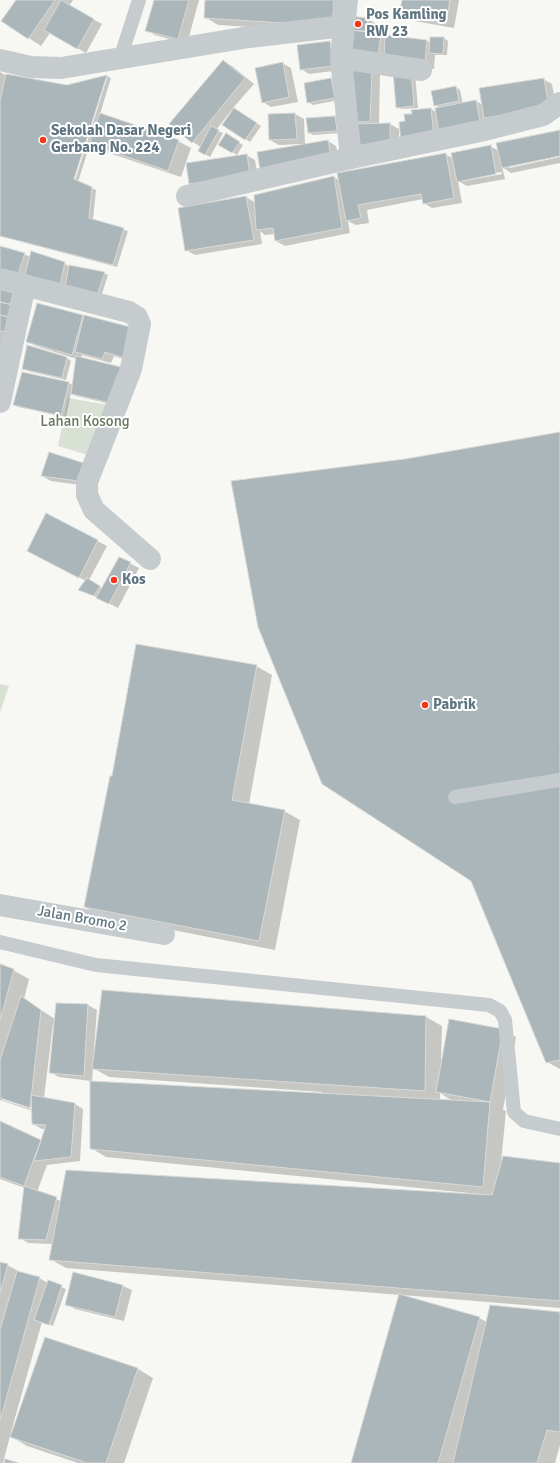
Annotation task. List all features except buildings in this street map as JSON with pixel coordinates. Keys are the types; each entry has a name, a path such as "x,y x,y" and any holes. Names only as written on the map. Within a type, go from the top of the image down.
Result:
{"street":[{"path":"347,0 341,58 351,158"},
{"path":"0,60 31,67 61,68 249,37 344,26"},
{"path":"341,58 421,70"},
{"path":"187,196 351,158 480,131 544,115 560,103"},
{"path":"0,279 129,312 137,317 140,324 131,368 87,482 87,495 94,510 150,559"},
{"path":"0,402 25,285"},
{"name":"Jalan Bromo 2","path":"0,905 164,934"}],"lane":[{"path":"120,58 139,0"},
{"path":"455,797 560,780"},
{"path":"0,942 96,965 489,1005 500,1011 505,1020 514,1112 524,1121 560,1129"}],"green space":[{"name":"Lahan Kosong","path":"68,398 114,406 94,457 58,446"},
{"path":"0,684 9,686 0,712"}],"place":[{"name":"Pos Kamling RW 23","path":"358,24"},
{"name":"Sekolah Dasar Negeri Gerbang No. 224","path":"43,140"},
{"name":"Kos","path":"114,580"},
{"name":"Pabrik","path":"425,705"}]}
